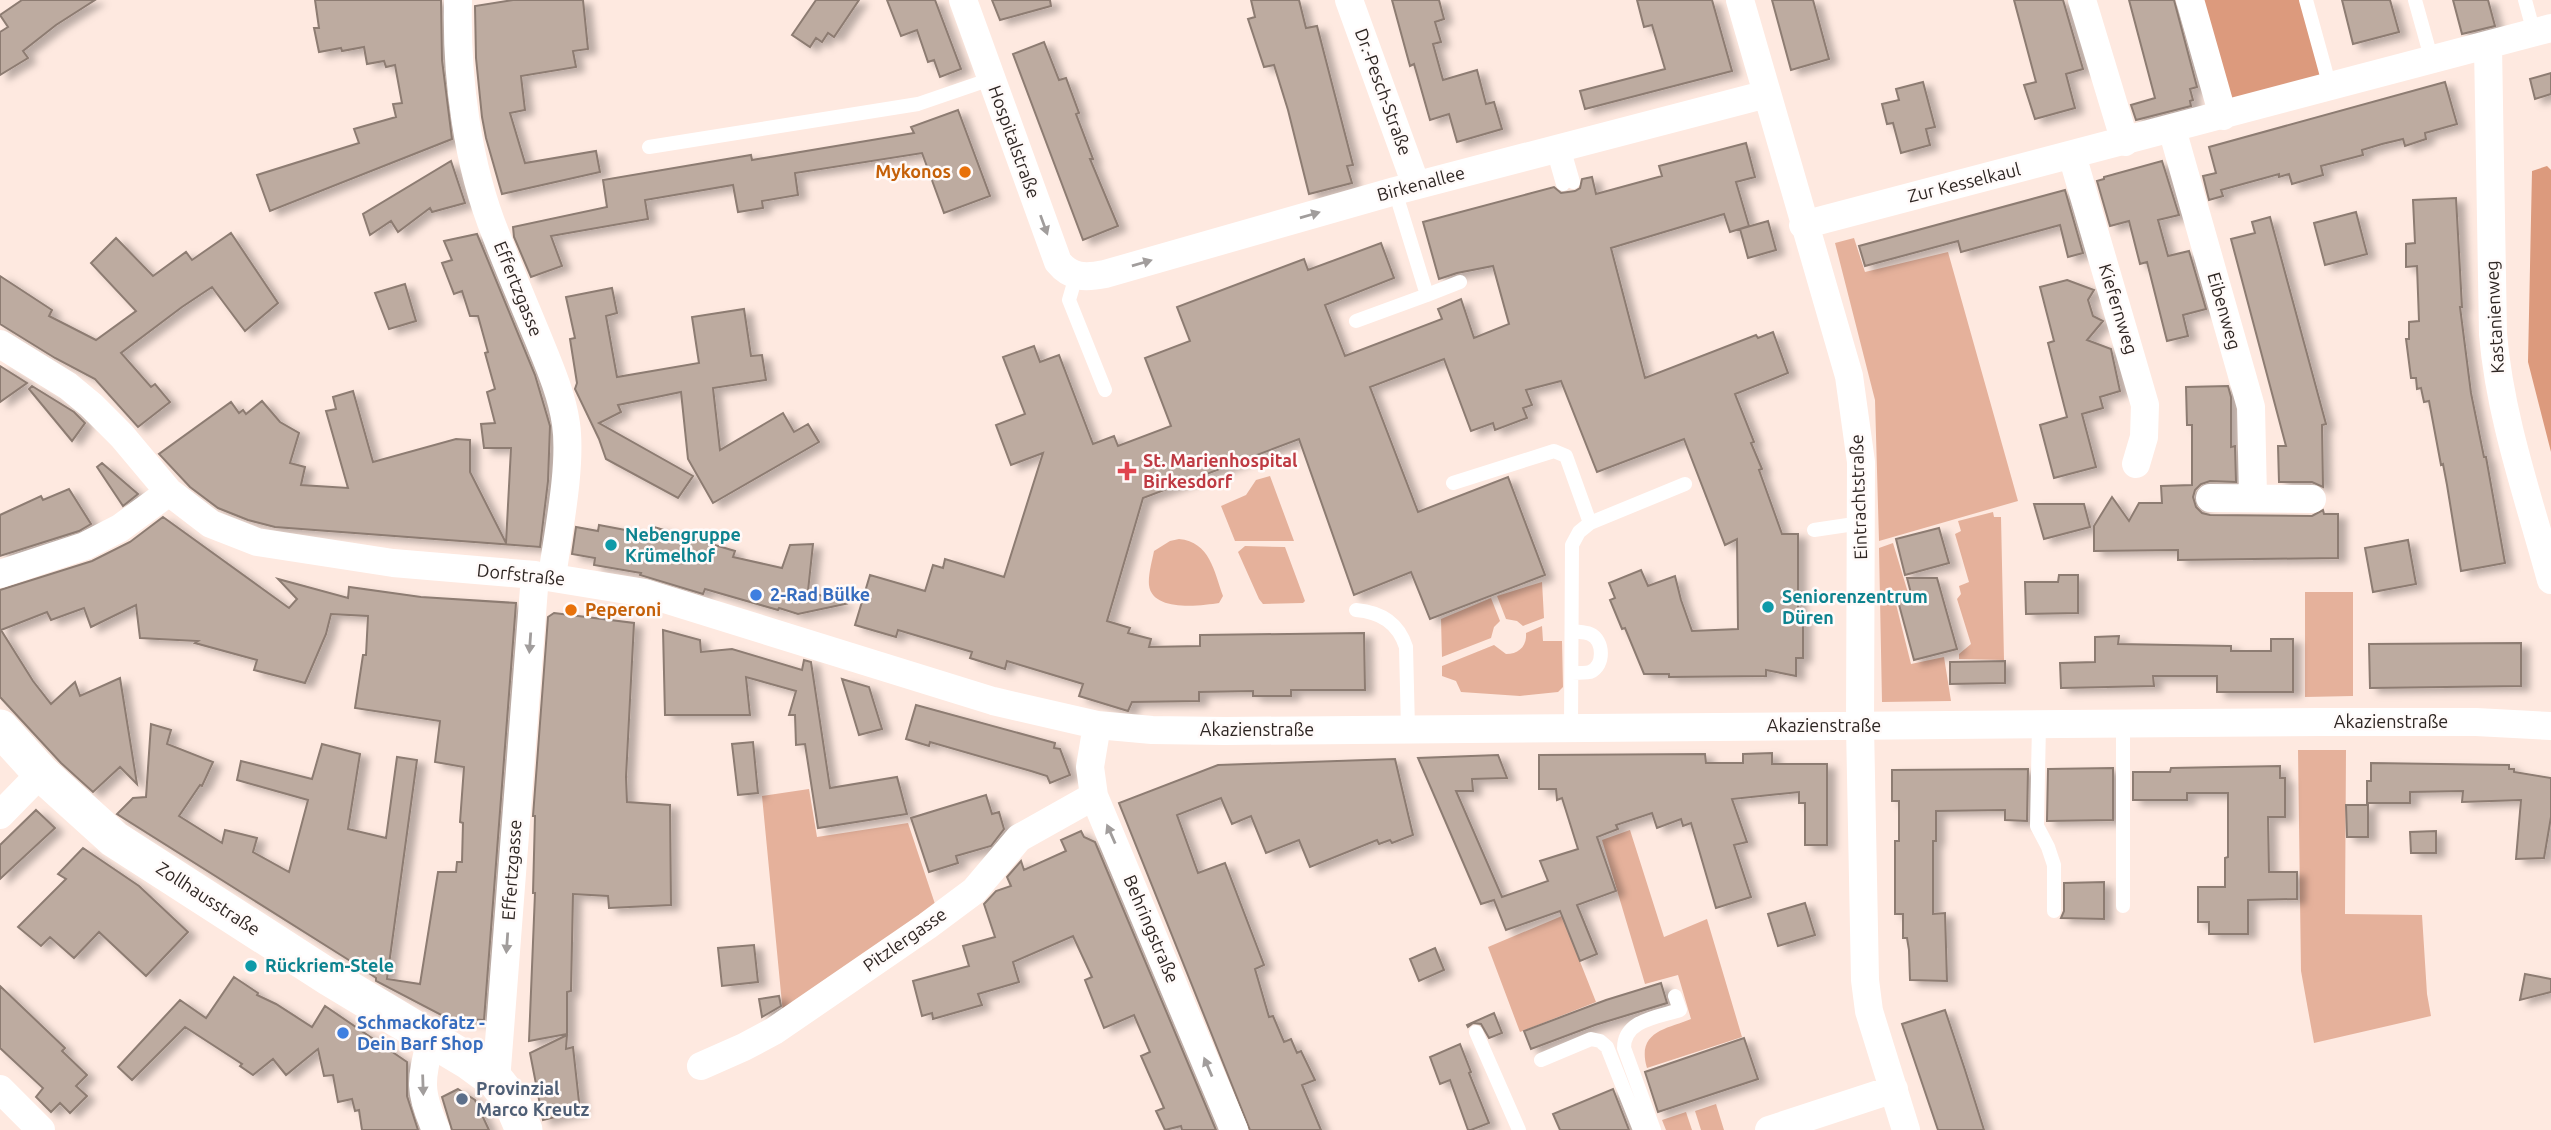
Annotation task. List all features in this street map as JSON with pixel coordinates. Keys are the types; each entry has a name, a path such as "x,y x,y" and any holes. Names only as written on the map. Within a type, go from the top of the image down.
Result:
{"street":[{"name":"Effertzgasse","path":"458,0 459,71 469,135 485,205 552,372 566,420 568,439 566,469 543,576 496,1081"},
{"name":"Hospitalstraße","path":"963,0 1058,262 1076,276"},
{"name":"Dr.-Pesch-Straße","path":"1349,0 1405,188"},
{"name":"Eintrachtstraße","path":"1740,0 1803,225 1849,376 1861,462 1860,726 1864,980 1869,1011 1906,1130"},
{"path":"2082,0 2125,142"},
{"path":"2190,0 2223,116"},
{"name":"Zur Kesselkaul","path":"1803,225 2542,31"},
{"name":"Kastanienweg","path":"2488,47 2493,334 2496,369 2504,410 2551,580"},
{"name":"Birkenallee","path":"1076,276 1105,274 1405,188 1767,93"},
{"name":"Eibenweg","path":"2172,129 2251,407 2253,497"},
{"name":"Kiefernweg","path":"2072,155 2145,405 2144,437 2136,464"},
{"name":"Dorfstraße","path":"0,344 68,386 91,405 122,436 169,492 211,524 257,542 393,564 543,576 645,593 993,701 1097,725"},
{"path":"0,574 85,546 120,528 169,492"},
{"path":"2210,498 2312,499"},
{"name":"Akazienstraße","path":"1097,725 1164,730 2476,722 2551,726"},
{"name":"Behringstraße","path":"1097,725 1090,767 1094,796 1234,1130"},
{"name":"Zollhausstraße","path":"0,728 41,773 114,839 496,1081 511,1100 524,1130"},
{"path":"0,815 41,773"},
{"name":"Pitzlergasse","path":"701,1066 774,1031 927,926 974,891 1019,838 1094,796"},
{"path":"431,1039 422,1074 422,1091 436,1130"},
{"path":"0,1089 41,1130"},
{"path":"1769,1130 1894,1089"}],"lane":[{"path":"2306,0 2330,88"},
{"path":"2415,0 2432,61"},
{"path":"2525,0 2542,31"},
{"path":"649,147 918,104 991,79"},
{"path":"1558,148 1568,183"},
{"path":"1405,188 1427,295"},
{"path":"1076,276 1069,300 1105,390"},
{"path":"1356,321 1460,282"},
{"path":"1453,483 1554,451 1566,456 1590,523"},
{"path":"1572,727 1572,545 1579,532 1590,523 1685,484"},
{"path":"1814,530 1861,523"},
{"path":"1356,610 1383,616 1395,626 1404,640 1408,729"},
{"path":"1572,631 1590,634 1599,642 1601,654 1599,664 1591,672 1572,673"},
{"path":"2039,724 2037,826 2054,865 2054,911"},
{"path":"2123,724 2123,905"},
{"path":"1654,1130 1624,1048 1624,1038 1638,1024 1680,1010 1675,996"},
{"path":"1476,1032 1519,1130"},
{"path":"1541,1060 1591,1039 1600,1041 1607,1047 1640,1130"}],"shaded area":[{"path":"2195,0 2302,0 2323,80 2225,104"},
{"path":"2547,166 2551,170 2551,452 2528,362 2532,171"},
{"path":"1854,238 1865,272 1948,252 2018,501 1879,541 1875,400 1835,243"},
{"path":"1270,476 1294,541 1235,541 1221,506 1246,495 1256,480"},
{"path":"1993,512 1994,517 2001,517 2004,660 1959,659 1959,654 1971,644 1957,599 1961,594 1959,586 1969,582 1955,534 1961,531 1958,521"},
{"path":"1179,539 1198,546 1209,559 1223,596 1219,603 1178,605 1159,600 1152,594 1149,581 1154,551"},
{"path":"1893,543 1909,596 1895,600 1911,664 1944,657 1951,701 1882,702 1879,548"},
{"path":"1245,546 1285,547 1305,601 1263,604 1238,552"},
{"path":"1542,582 1544,618 1523,626 1517,621 1506,619 1497,596"},
{"path":"2305,592 2353,592 2353,696 2305,697"},
{"path":"1491,598 1500,621 1494,627 1491,638 1442,657 1441,619"},
{"path":"1542,626 1543,641 1562,641 1563,687 1558,692 1520,696 1461,692 1456,681 1442,676 1442,666 1494,645 1506,654 1518,651 1524,645 1526,633"},
{"path":"2298,750 2346,750 2345,914 2422,915 2431,1016 2314,1043 2301,971"},
{"path":"809,789 817,837 908,823 936,907 783,1014 762,796"},
{"path":"1630,830 1664,937 1707,919 1742,1037 1647,1068 1646,1046 1650,1039 1664,1029 1691,1019 1678,975 1645,984 1602,840"},
{"path":"1562,916 1596,1002 1520,1032 1488,947"},
{"path":"1716,1104 1724,1130 1701,1130 1695,1111"},
{"path":"1686,1112 1692,1130 1666,1130 1662,1120"}],"building":[{"path":"22,0 95,0 56,25 23,51 28,58 0,75 0,32 8,27 0,15"},
{"path":"315,0 441,0 442,60 452,139 270,211 257,175 359,143 354,129 396,117 393,104 402,103 395,65 386,67 384,61 367,64 364,47 319,52 314,28 319,28"},
{"path":"513,0 583,0 588,49 573,51 576,67 521,76 525,110 510,113 525,163 596,151 600,172 502,194 482,117 476,58 475,6"},
{"path":"816,0 859,0 834,37 828,33 822,42 816,38 810,47 792,35"},
{"path":"887,0 935,0 961,69 940,77 934,60 928,62 917,30 901,36"},
{"path":"992,0 1050,0 1051,6 1000,20"},
{"path":"1251,0 1299,0 1306,28 1317,26 1353,165 1347,166 1352,183 1309,194 1274,65 1264,67 1248,19 1255,17"},
{"path":"1392,0 1439,0 1444,19 1435,22 1441,42 1433,44 1443,80 1477,70 1486,104 1494,102 1502,129 1457,142 1449,114 1430,120 1414,64 1410,66"},
{"path":"1637,0 1712,0 1732,71 1585,109 1580,91 1665,69 1652,25 1644,27"},
{"path":"1772,0 1813,0 1829,59 1791,70"},
{"path":"2014,0 2063,0 2083,69 2066,74 2075,108 2035,119 2024,85 2036,82"},
{"path":"2129,0 2174,0 2197,87 2190,89 2193,100 2190,101 2191,106 2136,120 2131,105 2155,98"},
{"path":"2342,0 2390,0 2399,32 2353,44"},
{"path":"2453,0 2488,0 2495,26 2462,34"},
{"path":"1044,42 1059,80 1066,78 1093,159 1090,159 1118,226 1083,240 1013,54"},
{"path":"2551,73 2551,94 2535,99 2530,79"},
{"path":"1923,82 1935,127 1926,129 1930,145 1901,153 1893,123 1887,124 1882,104 1899,100 1896,89"},
{"path":"2445,82 2457,124 2425,133 2426,139 2405,146 2403,139 2362,150 2363,155 2321,166 2323,175 2292,184 2289,174 2279,177 2279,174 2221,190 2223,196 2209,200 2203,176 2216,173 2209,147"},
{"path":"958,110 990,196 944,213 922,153 795,173 798,195 762,201 763,208 738,212 733,185 645,200 648,219 551,236 562,266 531,277 514,237 513,227 607,207 603,180 751,155 752,160 914,133 911,127"},
{"path":"1746,143 1755,177 1736,182 1749,226 1730,232 1724,214 1611,248 1645,378 1756,335 1758,338 1773,332 1788,373 1735,394 1754,442 1751,443 1762,469 1759,470 1782,534 1798,534 1798,614 1803,616 1803,658 1796,658 1796,676 1766,670 1766,676 1669,677 1669,674 1644,674 1625,628 1622,629 1610,600 1615,598 1609,583 1641,570 1648,586 1675,576 1692,631 1738,629 1737,539 1725,545 1684,439 1597,472 1561,381 1526,390 1532,405 1523,408 1527,418 1495,430 1493,423 1471,431 1444,359 1370,387 1418,512 1508,477 1545,575 1430,619 1411,572 1354,595 1299,439 1143,498 1107,621 1130,628 1128,633 1151,639 1149,647 1200,646 1200,635 1364,633 1365,690 1291,690 1291,696 1253,696 1253,691 1199,692 1199,701 1132,702 1128,711 1079,696 1083,684 1007,661 1005,669 970,658 972,652 898,630 896,637 855,625 870,575 925,591 933,565 943,568 945,559 1004,577 1043,453 1011,465 996,425 1025,414 1003,357 1034,346 1040,362 1059,355 1093,444 1114,436 1118,446 1171,426 1145,358 1190,341 1177,307 1304,259 1308,270 1381,243 1394,278 1325,305 1345,356 1442,319 1438,309 1461,299 1474,338 1509,324 1493,266 1439,279 1423,222 1554,187 1561,193 1575,191 1580,188 1582,179 1592,177 1596,194 1662,176 1659,166"},
{"path":"451,161 465,203 432,212 430,208 398,232 391,221 370,235 363,214"},
{"path":"2162,161 2179,215 2158,220 2168,256 2189,251 2206,309 2183,315 2188,336 2167,341 2147,262 2140,264 2129,221 2110,226 2097,181"},
{"path":"2065,190 2083,253 2068,257 2060,225 1961,252 1958,241 1865,266 1859,246"},
{"path":"2456,198 2460,307 2471,393 2486,457 2505,563 2461,571 2447,485 2429,401 2424,402 2421,388 2417,389 2416,378 2411,378 2406,339 2409,339 2409,322 2419,321 2417,266 2406,267 2406,244 2415,243 2413,200"},
{"path":"2356,212 2367,254 2325,265 2314,223"},
{"path":"2270,217 2326,424 2322,425 2323,487 2312,482 2279,482 2278,446 2286,446 2231,239 2255,233 2252,222"},
{"path":"1768,221 1776,250 1748,258 1740,229"},
{"path":"231,233 278,303 245,331 212,287 121,353 151,387 155,384 170,402 138,427 95,379 0,324 0,276 52,310 49,316 96,340 136,311 91,263 116,238 153,276 186,252 192,260"},
{"path":"477,234 535,375 550,426 548,481 540,547 275,527 218,508 190,487 159,454 231,402 239,413 243,410 246,414 262,401 280,422 299,433 290,463 305,467 301,485 348,488 326,411 336,409 333,397 353,391 373,462 456,439 470,440 470,472 506,543 511,448 484,448 481,424 495,423 487,392 495,389 485,353 488,352 478,316 470,316 462,291 454,294 442,263 452,260 444,241"},
{"path":"2067,280 2094,290 2088,300 2093,316 2103,321 2087,340 2111,349 2120,391 2100,397 2103,408 2082,414 2096,467 2054,478 2040,425 2067,417 2048,343 2054,341 2040,287"},
{"path":"405,284 416,321 389,329 375,293"},
{"path":"612,288 617,313 606,316 617,377 699,363 692,317 744,309 751,356 762,355 766,380 713,388 720,450 783,413 794,432 808,424 819,442 713,503 688,459 681,392 618,405 621,412 599,423 693,476 678,498 606,459 575,389 577,383 570,339 575,338 566,297"},
{"path":"0,366 27,383 0,402"},
{"path":"32,386 74,412 85,423 72,441 29,389"},
{"path":"2228,386 2236,482 2210,481 2201,484 2193,497 2196,507 2202,513 2210,515 2312,516 2323,510 2324,514 2338,514 2338,558 2178,560 2178,550 2094,551 2094,526 2112,497 2129,521 2139,503 2162,503 2161,486 2192,485 2192,425 2187,425 2186,387"},
{"path":"102,463 138,494 123,506 97,467"},
{"path":"69,489 91,524 79,531 0,556 0,515 41,496 43,500"},
{"path":"2034,504 2084,504 2090,527 2044,539"},
{"path":"163,517 289,608 297,599 278,579 348,598 349,587 421,597 516,603 484,1020 447,1018 376,981 376,978 363,969 117,814 133,798 146,797 151,724 171,730 167,744 213,762 202,786 200,785 179,816 222,843 225,830 257,838 253,852 289,872 308,800 237,780 241,761 312,779 322,744 360,754 348,829 386,838 397,757 417,760 387,979 420,984 438,872 456,872 457,862 462,862 463,823 460,822 464,767 435,762 440,721 355,708 363,655 366,655 368,616 331,614 326,634 305,683 254,670 257,660 195,643 198,641 140,638 136,605 91,627 84,608 51,620 47,612 1,630 51,704 75,682 80,696 120,678 137,784 120,767 93,792 61,763 0,697 0,590 92,561 130,542"},
{"path":"599,525 652,535 654,527 735,551 733,557 782,568 790,545 813,544 808,591 845,604 798,614 705,589 703,594 640,575 641,573 594,565 595,558 572,554 576,527 598,531"},
{"path":"1939,528 1949,563 1905,575 1896,539"},
{"path":"2408,540 2416,584 2373,592 2365,548"},
{"path":"2059,575 2078,575 2078,613 2026,614 2025,582 2058,582"},
{"path":"1907,578 1937,578 1957,649 1914,660 1898,601 1912,597"},
{"path":"554,613 634,623 627,802 670,805 671,905 609,908 608,896 573,894 571,991 567,992 567,1034 529,1041 535,893 533,816 548,617"},
{"path":"663,630 700,640 701,652 732,649 802,670 804,660 811,662 830,788 897,777 907,814 818,828 805,744 796,745 795,715 789,715 796,691 746,677 750,715 665,715"},
{"path":"2119,636 2118,644 2231,646 2231,651 2271,651 2271,639 2293,639 2293,692 2217,692 2217,676 2153,676 2154,686 2061,688 2060,663 2095,662 2095,637"},
{"path":"2521,643 2521,686 2370,688 2369,644"},
{"path":"2005,661 2005,683 1950,684 1950,662"},
{"path":"842,679 869,687 882,729 859,735"},
{"path":"916,705 1055,743 1054,748 1060,749 1070,775 1050,783 1047,776 1031,771 930,742 929,746 906,739"},
{"path":"753,742 758,793 738,795 732,744"},
{"path":"1772,753 1772,764 1827,764 1827,845 1805,845 1805,803 1799,803 1799,792 1732,799 1747,842 1734,845 1751,897 1716,908 1691,823 1683,826 1681,819 1657,828 1652,813 1616,825 1618,829 1597,837 1616,891 1577,905 1597,954 1580,961 1560,911 1506,930 1494,900 1481,904 1418,758 1498,755 1507,778 1472,779 1473,791 1456,791 1502,897 1548,881 1540,861 1578,849 1562,798 1557,800 1556,789 1539,789 1539,755 1705,754 1706,763 1743,763 1743,754"},
{"path":"1395,759 1413,835 1392,843 1390,840 1379,844 1377,840 1310,867 1299,840 1266,853 1251,816 1232,824 1221,798 1177,815 1198,873 1225,863 1264,965 1255,969 1269,1017 1273,1016 1284,1042 1291,1039 1297,1053 1301,1051 1315,1080 1302,1085 1321,1130 1250,1130 1119,803 1218,765"},
{"path":"2371,763 2509,765 2509,769 2514,769 2514,772 2551,778 2551,817 2544,858 2516,859 2521,800 2462,802 2463,791 2410,792 2410,803 2367,803 2367,781 2371,781"},
{"path":"2280,766 2280,778 2285,778 2285,817 2268,817 2269,872 2297,872 2297,899 2248,900 2248,934 2209,934 2209,922 2198,922 2198,887 2225,887 2228,793 2187,793 2187,800 2133,800 2133,772 2170,772 2171,768"},
{"path":"2113,768 2113,820 2047,821 2048,769"},
{"path":"2028,769 2027,821 2005,820 2005,810 1936,811 1936,841 1933,841 1933,914 1945,913 1947,981 1910,980 1907,938 1903,938 1903,914 1895,914 1895,841 1899,841 1899,801 1892,801 1892,770"},
{"path":"986,795 992,814 999,812 1004,829 991,846 956,856 958,863 929,872 911,818"},
{"path":"2346,805 2368,805 2368,837 2347,837"},
{"path":"36,810 55,828 0,879 0,845"},
{"path":"1081,831 1084,837 1095,842 1216,1130 1182,1130 1181,1126 1165,1130 1156,1111 1164,1108 1141,1056 1150,1052 1134,1015 1104,1028 1085,980 1092,977 1073,936 1013,962 1019,982 978,994 982,1005 933,1019 932,1013 922,1016 913,981 969,966 963,946 995,937 984,904 996,891 1011,886 1007,877 1021,861 1024,870 1066,851 1061,840"},
{"path":"2436,831 2436,853 2411,853 2410,832"},
{"path":"83,848 139,886 188,932 146,976 99,932 74,958 50,937 41,946 18,927 66,879 58,874"},
{"path":"2104,882 2104,919 2061,918 2064,911 2064,883"},
{"path":"1805,903 1815,935 1778,946 1768,914"},
{"path":"754,945 758,982 722,986 718,948"},
{"path":"1435,948 1444,970 1419,981 1410,959"},
{"path":"2525,974 2551,979 2551,992 2520,1000"},
{"path":"234,977 258,993 257,995 312,1027 325,1006 407,1062 407,1096 418,1130 362,1130 359,1110 355,1111 352,1099 338,1102 333,1075 324,1076 318,1049 286,1075 273,1059 253,1075 240,1066 242,1064 185,1027 132,1080 118,1067 180,1000 206,1018"},
{"path":"1661,983 1667,1003 1595,1025 1531,1049 1524,1031 1606,1000"},
{"path":"0,986 65,1048 62,1051 87,1075 76,1086 87,1096 70,1113 60,1103 51,1112 36,1097 43,1088 0,1048"},
{"path":"779,996 781,1006 762,1017 759,999"},
{"path":"1945,1010 1984,1130 1938,1130 1902,1024"},
{"path":"1494,1013 1502,1033 1489,1038 1481,1024 1467,1025"},
{"path":"567,1035 566,1049 573,1047 580,1111 543,1120 530,1053"},
{"path":"1744,1038 1758,1079 1658,1112 1645,1072"},
{"path":"1460,1044 1489,1123 1471,1130 1468,1130 1450,1080 1440,1084 1430,1057"},
{"path":"458,1089 475,1100 489,1130 452,1130 442,1097"},
{"path":"1613,1089 1629,1130 1560,1130 1553,1114"}],"place":[{"name":"Mykonos","path":"965,172"},
{"name":"St. Marienhospital Birkesdorf","path":"1127,471"},
{"name":"Nebengruppe Krümelhof","path":"611,545"},
{"name":"2-Rad Bülke","path":"756,595"},
{"name":"Seniorenzentrum Düren","path":"1768,607"},
{"name":"Peperoni","path":"571,610"},
{"name":"Rückriem-Stele","path":"251,966"},
{"name":"Schmackofatz - Dein Barf Shop","path":"343,1033"},
{"name":"Provinzial Marco Kreutz","path":"462,1099"}]}
